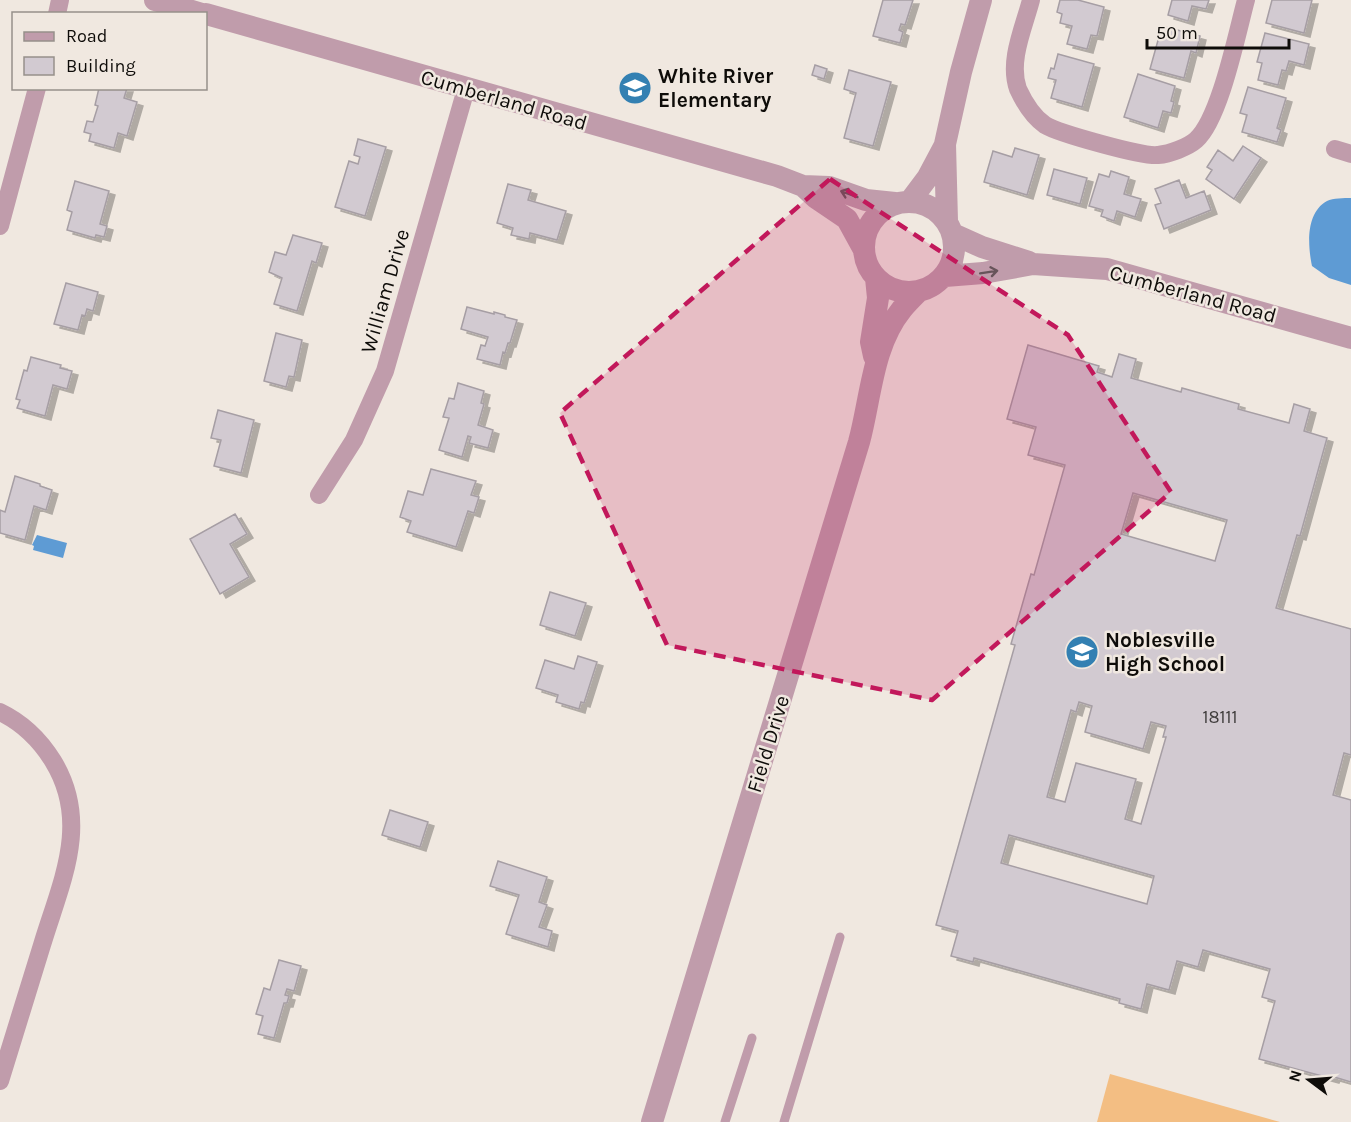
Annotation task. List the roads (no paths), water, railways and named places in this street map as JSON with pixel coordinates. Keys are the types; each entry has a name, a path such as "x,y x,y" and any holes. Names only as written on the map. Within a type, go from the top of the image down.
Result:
{"street":[{"name":"Cumberland Road","path":"155,0 197,12"},
{"path":"945,144 954,256 952,263 945,276 933,286 918,292 903,292 888,287 876,278 867,265 864,250 865,234 872,220 882,210 902,202 928,177 945,144 961,72 981,0"},
{"path":"1032,0 1016,56 1016,68 1017,86 1033,114 1046,126 1126,151 1158,156 1173,152 1195,141 1208,126 1216,106 1246,0"},
{"name":"Cumberland Road","path":"207,15 777,176 803,186 829,187 866,200 902,202"},
{"name":"William Drive","path":"319,495 354,440 385,371 466,89"},
{"path":"0,226 35,90"},
{"name":"Cumberland Road","path":"803,186 816,198 847,219 864,250"},
{"path":"902,202 924,203 937,210 950,227"},
{"name":"Cumberland Road","path":"950,227 982,247 1033,264"},
{"name":"Cumberland Road","path":"945,276 983,273 1033,264 1107,269 1351,338"},
{"path":"876,278 878,298 871,342 876,363"},
{"path":"876,363 893,323 918,292"},
{"name":"Field Drive","path":"652,1122 860,437 876,363"},
{"path":"0,712 21,724 45,749 66,786 72,818 69,858 0,1081"}],"lane":[{"path":"784,1122 840,937"},
{"path":"725,1122 752,1038"}],"water":[{"path":"1351,198 1351,285 1329,278 1312,266 1309,240 1312,222 1320,206 1329,200"},
{"path":"37,535 67,543 63,558 33,550 32,545"}],"place":[{"name":"White River Elementary","path":"635,88"},
{"name":"Noblesville High School","path":"1082,652"}]}
